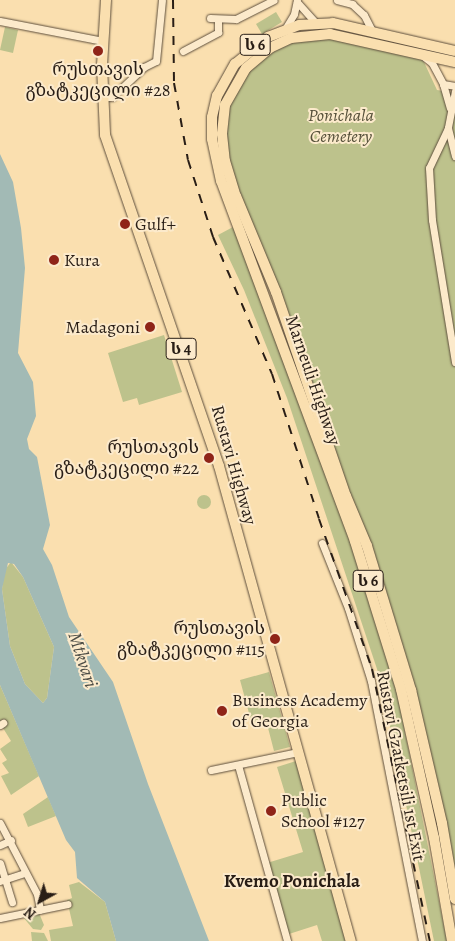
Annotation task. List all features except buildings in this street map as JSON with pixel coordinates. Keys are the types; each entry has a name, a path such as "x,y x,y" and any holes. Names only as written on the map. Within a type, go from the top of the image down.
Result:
{"highway":[{"name":"Rustavi Highway","path":"106,0 102,97 105,135 207,425 352,941"},
{"name":"Marneuli Highway","path":"266,282 221,181 212,139 212,117 217,96 235,64 251,48 286,29 315,22 372,31 455,51"},
{"name":"Marneuli Highway","path":"455,61 423,56 369,42 317,34 291,38 270,48 254,59 233,86 223,116 225,161 266,282 346,496 367,546 412,690 442,823 455,899"},
{"name":"Marneuli Highway","path":"271,295 360,555 400,689 434,838 452,941"}],"street":[{"path":"102,97 112,97 144,67 156,61 162,0"},
{"path":"183,51 218,32 214,19 236,19 274,0"},
{"path":"337,0 354,2 364,15 372,31"},
{"path":"286,29 297,1 315,22"},
{"path":"0,21 103,41"},
{"path":"438,48 455,61"},
{"path":"423,56 432,63 444,84 450,109"},
{"path":"444,84 455,86"},
{"path":"455,91 450,109 448,128 429,168 432,220 455,362"},
{"path":"448,128 455,156"},
{"name":"Rustavi Gzatketsili 1st Exit","path":"322,543 348,608 372,681 422,941"},
{"path":"211,770 298,752"},
{"path":"238,765 287,941"},
{"path":"0,823 11,840 24,873 37,894 40,910"},
{"path":"0,845 11,840"},
{"path":"0,863 3,880 12,902"},
{"path":"3,880 24,873"},
{"path":"0,918 68,904"}],"green space":[{"path":"276,12 282,22 262,34 256,24"},
{"path":"5,27 18,30 13,53 0,50"},
{"name":"Ponichala Cemetery","path":"330,36 423,60 437,90 455,93 455,867 419,711 227,158 225,117 231,98 252,63 290,40"},
{"path":"233,227 356,555 398,697 447,941 434,941 380,678 287,398 244,290 218,235"},
{"path":"164,335 182,392 139,405 137,398 123,402 108,353"},
{"path":"201,495 207,495 211,502 207,509 201,509 197,505 197,499"},
{"path":"11,562 23,577 54,647 47,698 43,703 25,684 10,646 2,589 4,571"},
{"path":"269,672 290,747 274,751 267,724 253,728 240,680"},
{"path":"0,685 39,776 11,795 1,776 9,773 2,763 7,760 0,749 11,741 3,728 0,730"},
{"path":"296,761 346,941 322,941 317,925 289,934 267,863 303,852 277,767"},
{"path":"48,797 56,816 28,827 23,814"},
{"path":"79,882 105,902 116,941 51,941 49,930 73,926 67,900 72,898 69,885"},
{"path":"39,913 44,925 41,930 33,929 23,917"},
{"path":"31,932 44,933 48,941 32,941"}],"water":[{"name":"Mtkvari","path":"0,154 13,182 21,228 25,268 18,353 33,382 36,416 27,439 29,449 37,457 50,525 43,549 52,565 69,617 113,682 148,784 209,941 116,941 105,902 77,878 75,852 66,840 0,685","holes":["8,563 14,564 23,577 54,647 47,698 43,703 25,684 10,646 2,589"]}],"railway":[{"path":"173,0 174,83 188,160 213,237 272,374 319,519 372,669 430,941"}],"place":[{"name":"რუსთავის გზატკეცილი #28","path":"98,51"},
{"name":"Gulf+","path":"125,224"},
{"name":"Kura","path":"54,260"},
{"name":"Madagoni","path":"150,327"},
{"name":"რუსთავის გზატკეცილი #22","path":"209,458"},
{"name":"რუსთავის გზატკეცილი #115","path":"275,639"},
{"name":"Business Academy of Georgia","path":"222,711"},
{"name":"Public School #127","path":"271,811"}],"district":[{"name":"Kvemo Ponichala","path":"292,882"}]}
